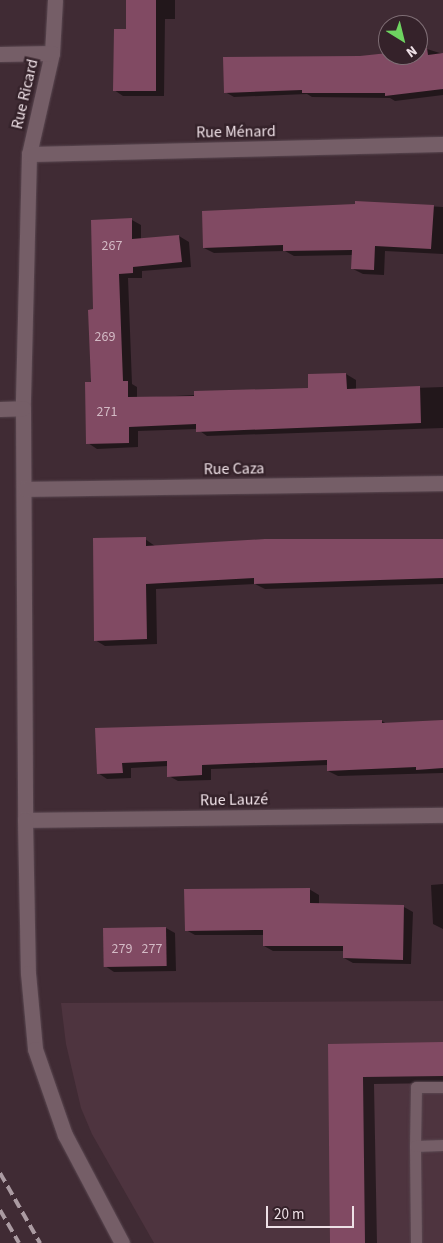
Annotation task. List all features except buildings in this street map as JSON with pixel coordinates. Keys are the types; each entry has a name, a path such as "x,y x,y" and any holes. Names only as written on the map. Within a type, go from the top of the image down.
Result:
{"street":[{"name":"Rue Ricard","path":"55,0 52,53 29,154 23,408 26,489 25,820 30,1006 36,1049 53,1107 78,1161 122,1243"},
{"path":"0,54 52,53"},
{"name":"Rue Ménard","path":"29,154 443,144"},
{"path":"0,409 23,408"},
{"name":"Rue Caza","path":"26,489 443,483"},
{"name":"Rue Lauzé","path":"25,820 443,815"}],"lane":[{"path":"416,1243 416,1087 443,1086"},
{"path":"415,1146 443,1145"}],"shaded area":[{"path":"443,1001 443,1243 154,1243 92,1134 81,1108 66,1044 61,1003"}],"railway":[{"path":"0,1173 40,1243"},
{"path":"0,1210 19,1243"}]}
